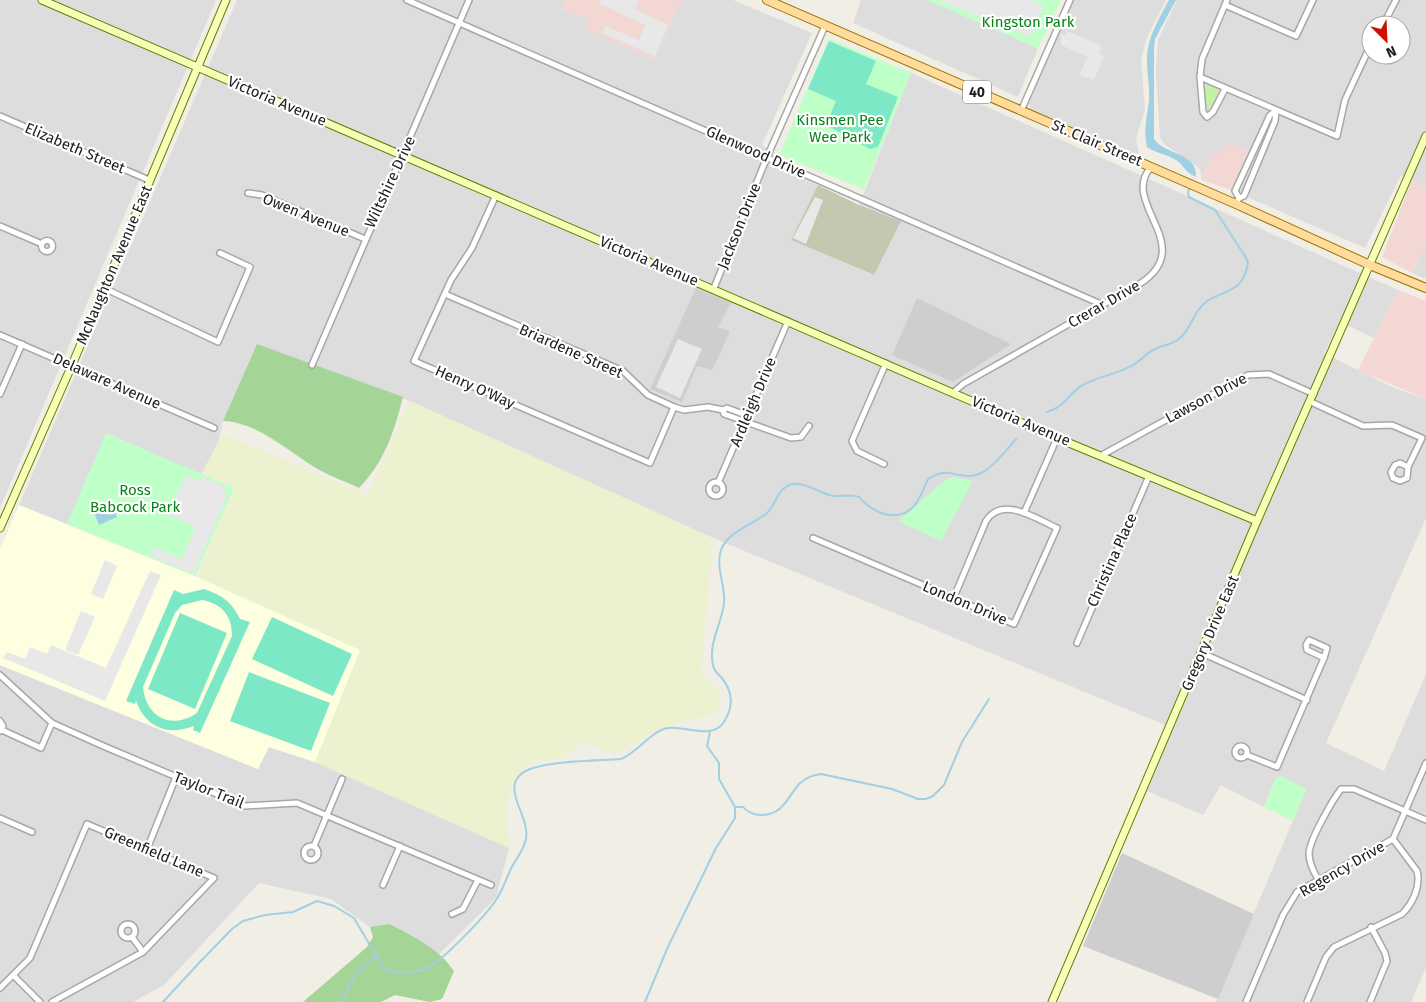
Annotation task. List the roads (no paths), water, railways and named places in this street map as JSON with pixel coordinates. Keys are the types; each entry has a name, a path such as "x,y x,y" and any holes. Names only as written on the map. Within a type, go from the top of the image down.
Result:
{"main road":[{"name":"St. Clair Street","path":"767,0 1195,187 1237,201 1370,265 1426,288"}],"street":[{"name":"Victoria Avenue","path":"42,0 714,288 1057,438 1102,455 1256,521"},
{"name":"McNaughton Avenue East","path":"0,528 72,365 226,0"},
{"name":"Glenwood Drive","path":"407,0 1103,305"},
{"name":"Wiltshire Drive","path":"312,365 469,0"},
{"path":"1021,111 1070,0"},
{"path":"1225,89 1213,112 1207,117 1203,112 1200,77 1202,59 1226,2 1296,36 1313,0"},
{"path":"1388,15 1396,0"},
{"name":"Jackson Drive","path":"714,288 767,157 825,26"},
{"path":"1200,77 1337,136 1345,100 1361,65"},
{"path":"1276,111 1275,121 1244,196 1237,201 1235,191 1270,115 1276,111"},
{"name":"Elizabeth Street","path":"0,116 149,180"},
{"name":"Gregory Drive East","path":"1052,1002 1202,653 1256,521 1314,394 1426,136"},
{"name":"Crerar Drive","path":"954,392 963,384 1148,279 1162,261 1162,241 1143,188 1144,175 1151,167"},
{"name":"Owen Avenue","path":"248,193 262,195 365,239"},
{"name":"Henry O'Way","path":"496,195 472,248 454,274 414,361 650,463 674,407"},
{"path":"0,226 42,244"},
{"path":"104,288 218,342 250,267 220,253"},
{"name":"Briardene Street","path":"445,294 623,372 648,395 674,407 684,410 708,408 723,410 724,414 739,421 745,420 796,439 805,434 809,426"},
{"name":"Ardleigh Drive","path":"718,483 788,320"},
{"name":"Delaware Avenue","path":"0,334 214,428"},
{"path":"0,394 22,344"},
{"path":"884,464 857,451 852,441 886,363"},
{"name":"Lawson Drive","path":"1102,455 1248,374 1269,374 1314,394"},
{"path":"1310,402 1363,426 1392,425 1422,438 1408,467"},
{"path":"954,597 988,518 1002,509 1011,508 1024,513 1057,438"},
{"name":"Christina Place","path":"1077,643 1149,476"},
{"name":"London Drive","path":"812,538 1014,624 1057,528 1024,513"},
{"path":"1202,653 1307,700"},
{"path":"1247,755 1277,768 1324,658"},
{"name":"Taylor Trail","path":"0,674 52,723 176,777 244,806 290,802 491,885"},
{"path":"0,721 1,731 40,748 52,723"},
{"name":"Regency Drive","path":"1246,1002 1283,915 1297,892 1393,839 1426,763"},
{"path":"146,848 176,777"},
{"path":"314,846 342,778"},
{"path":"1318,879 1310,864 1309,851 1331,802 1341,789 1354,789 1426,820"},
{"path":"0,818 32,832"},
{"name":"Greenfield Lane","path":"0,988 30,958 87,824 214,878 143,952 52,1002"},
{"path":"1308,1002 1329,952 1340,943 1402,914 1410,906 1419,883 1417,871 1393,839"},
{"path":"383,885 400,846"},
{"path":"452,914 463,909 478,880"},
{"path":"1370,1002 1387,961 1385,952 1371,928"},
{"path":"132,937 143,952"},
{"path":"14,976 40,1002"}],"water":[{"path":"1169,0 1176,0 1155,39 1154,139 1165,148 1192,163 1196,177 1171,157 1147,147 1145,135 1149,101 1147,54 1154,29"},
{"path":"100,504 103,512 114,507 117,517 99,525 92,507"}],"waterway":[{"path":"1047,412 1059,406 1083,385 1127,368 1152,351 1179,339 1206,302 1232,289 1242,281 1248,263 1245,256 1215,210 1189,197 1190,186"},
{"path":"163,1002 232,929 243,921 265,915 293,912 317,901 334,906 354,918 384,969 394,972 410,972 425,969 432,965 463,938 491,907 523,848 526,831 514,789 520,775 539,766 621,759 633,752 655,733 662,730 675,728 706,731 713,730 724,722 731,704 730,693 725,682 714,669 712,657 712,649 724,603 719,556 730,537 767,513 784,488 796,484 833,496 855,496 859,497 876,511 883,514 897,515 904,513 914,506 928,479 942,473 963,476 982,473 998,460 1016,439"},
{"path":"735,807 743,807 749,812 759,815 775,812 784,805 801,782 809,777 821,774 892,789 918,799 926,799 933,796 944,785 962,742 989,699"},
{"path":"645,1002 667,949 716,848 735,818 735,807 719,779 719,763 707,746 710,732"},
{"path":"342,1002 354,977 375,957"}],"park label":[{"name":"Kingston Park","path":"1028,22"},
{"name":"Kinsmen Pee Wee Park","path":"840,128"},
{"name":"Ross Babcock Park","path":"135,498"}]}
